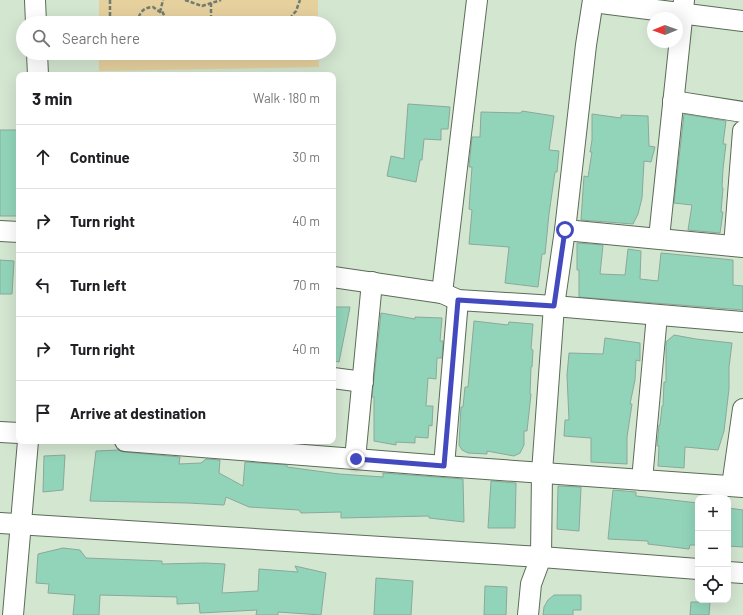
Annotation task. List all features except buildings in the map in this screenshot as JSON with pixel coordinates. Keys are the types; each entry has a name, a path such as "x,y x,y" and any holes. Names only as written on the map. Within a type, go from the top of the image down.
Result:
{"street":[{"path":"35,0 36,16"},
{"path":"444,466 450,297 477,0"},
{"path":"528,615 532,584 541,557 542,472 554,306 565,230 586,45 593,1 683,6 743,21"},
{"path":"659,238 683,6"},
{"path":"37,60 38,72"},
{"path":"673,101 743,112"},
{"path":"565,230 738,246 743,131"},
{"path":"0,231 16,232"},
{"path":"336,277 372,282 450,297 743,322"},
{"path":"356,459 372,282"},
{"path":"642,480 658,315"},
{"path":"336,378 363,382"},
{"path":"168,444 444,466 738,486 743,409"},
{"path":"0,432 16,433"},
{"path":"13,615 28,444"},
{"path":"0,523 22,523 541,557 695,569"},
{"path":"731,572 743,573"}],"path":[{"path":"110,0 110,16"},
{"path":"160,12 163,0"},
{"path":"185,0 202,6 221,0"},
{"path":"292,16 296,11 300,0"},
{"path":"211,2 211,16"},
{"path":"140,16 142,10 149,7 153,7 160,12 162,11 164,16"}],"shaded area":[{"path":"99,0 318,0 318,16 99,16"},
{"path":"99,60 318,60 319,67 99,71"}],"route":[{"path":"356,459 444,466 458,300 554,306 565,230"}]}
